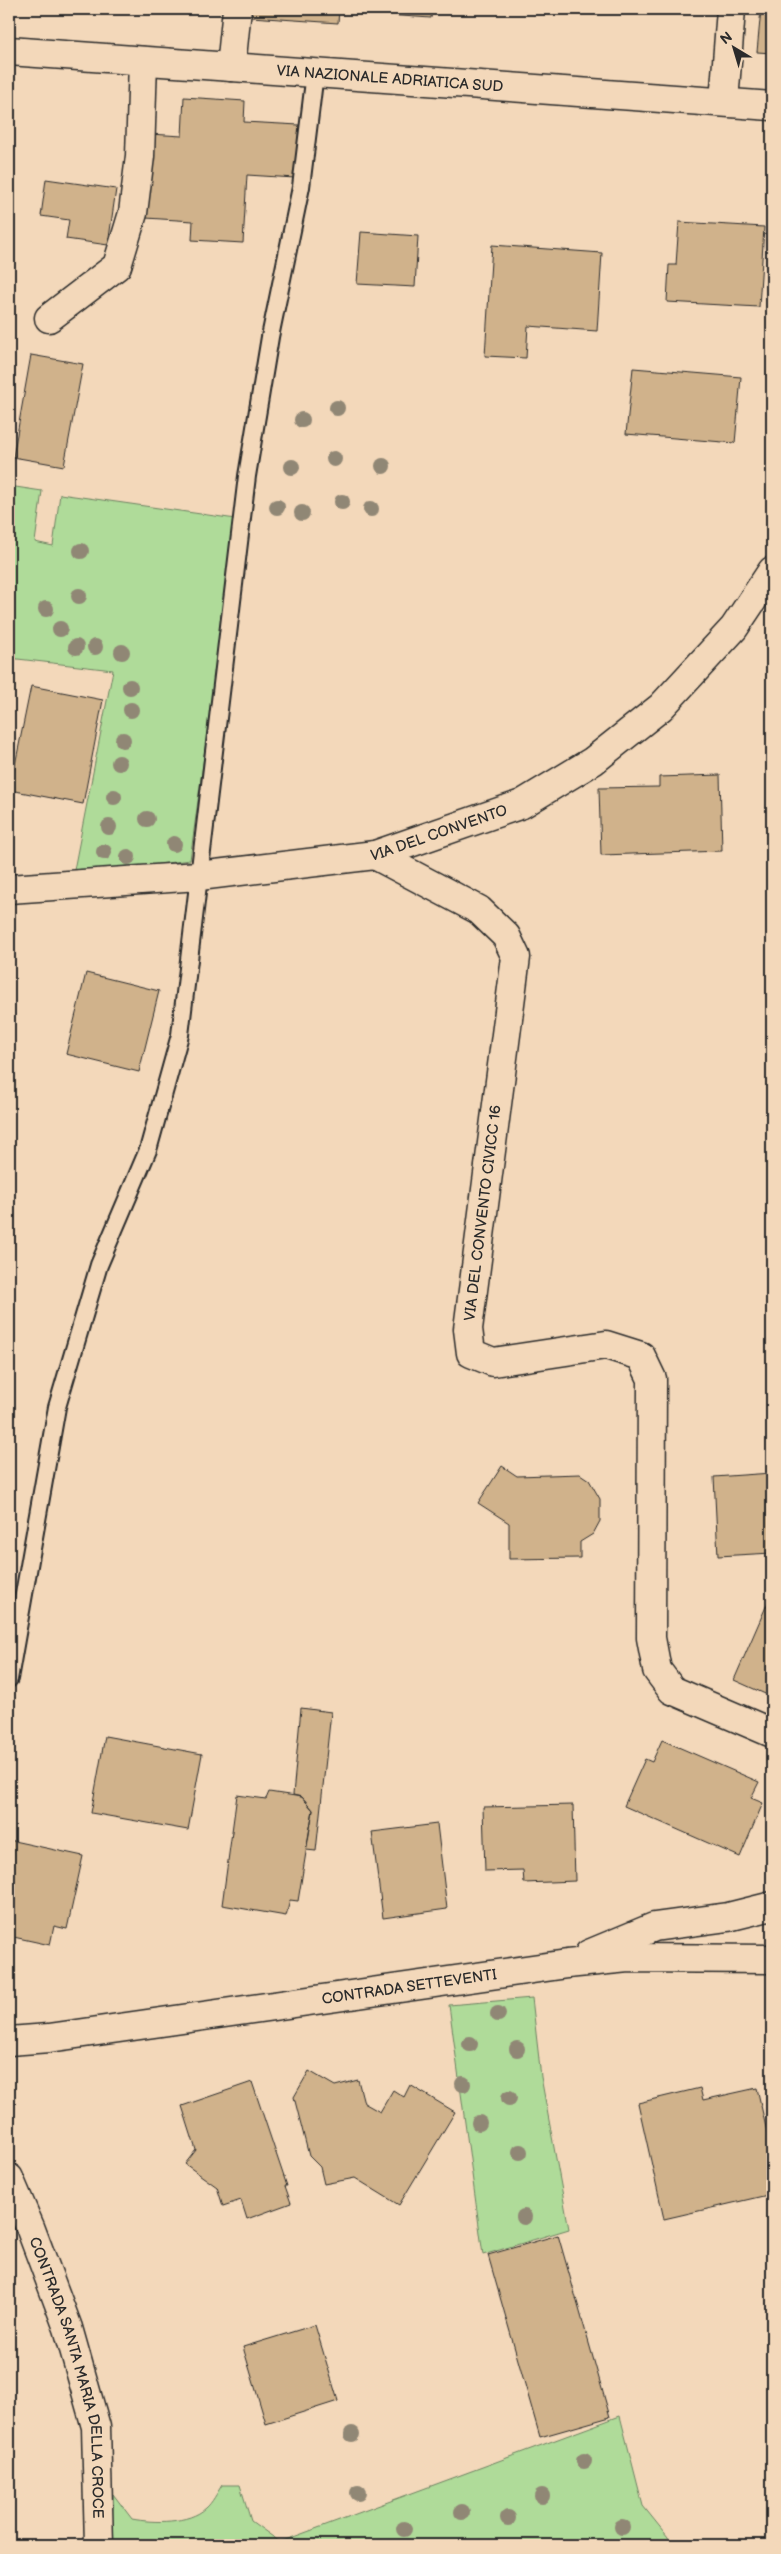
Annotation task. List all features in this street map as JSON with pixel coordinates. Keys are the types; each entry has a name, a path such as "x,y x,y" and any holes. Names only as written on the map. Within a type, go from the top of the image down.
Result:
{"street":[{"path":"231,67 237,9"},
{"path":"724,102 731,9"},
{"name":"VIA NAZIONALE ADRIATICA SUD","path":"9,51 635,98 772,106"},
{"path":"49,318 117,266 133,213 140,156 143,61"},
{"name":"VIA DEL CONVENTO","path":"9,890 199,876 375,855 522,804 593,762 661,707 734,628 772,571"},
{"name":"VIA DEL CONVENTO CIVICC 16","path":"375,855 479,910 506,936 516,957 468,1329 471,1353 493,1362 606,1346 641,1356 652,1379 651,1638 657,1670 672,1690 772,1733"},
{"path":"567,1964 654,1927 728,1917 772,1906"},
{"name":"CONTRADA SETTEVENTI","path":"9,2041 49,2038 567,1964 628,1958 772,1959"},
{"name":"CONTRADA SETTEVENTI","path":"9,2057 28,2051 49,2038"},
{"name":"CONTRADA SANTA MARIA DELLA CROCE","path":"9,2178 68,2328 96,2426 99,2545"},
{"name":"CONTRADA SANTA MARIA DELLA CROCE","path":"9,2188 24,2213"}],"lane":[{"path":"9,1679 57,1407 99,1265 148,1150 180,1035 247,476 270,336 302,188 315,73"}],"green space":[{"path":"9,486 42,491 35,542 53,546 60,494 236,519 190,860 73,875 113,670 9,658"},
{"path":"532,1998 541,2077 569,2229 483,2255 449,2005"},
{"path":"620,2416 643,2506 668,2537 670,2545 112,2545 113,2494 132,2519 170,2521 181,2520 199,2513 206,2508 222,2485 240,2485 251,2521 280,2542"}],"building":[{"path":"252,9 339,9 338,23 251,17"},
{"path":"372,9 432,9 431,18 372,14"},
{"path":"761,9 772,9 772,53 757,52"},
{"path":"184,97 245,101 244,122 299,125 295,178 247,175 243,243 192,240 193,221 146,218 150,134 182,136"},
{"path":"46,179 116,189 108,245 66,239 69,220 41,216"},
{"path":"679,222 764,227 759,307 667,302 669,265 676,265"},
{"path":"361,232 418,236 415,287 357,284"},
{"path":"492,245 602,253 597,331 528,326 526,358 485,356"},
{"path":"31,355 83,364 64,466 13,457"},
{"path":"633,368 741,377 735,443 626,434"},
{"path":"31,686 103,700 83,804 10,790"},
{"path":"720,775 722,851 601,855 599,788 659,787 659,777"},
{"path":"86,973 159,991 139,1072 66,1054"},
{"path":"502,1466 517,1476 580,1474 589,1480 600,1499 600,1521 593,1534 580,1542 580,1558 509,1559 509,1523 478,1503"},
{"path":"772,1473 772,1553 718,1556 714,1477"},
{"path":"768,1602 772,1604 772,1697 734,1680"},
{"path":"301,1708 331,1712 316,1851 306,1850 313,1810 302,1797 293,1795"},
{"path":"105,1736 202,1754 188,1830 91,1813"},
{"path":"662,1740 759,1782 751,1798 763,1803 740,1857 624,1806 645,1759 652,1762"},
{"path":"269,1792 302,1797 313,1810 298,1901 290,1900 286,1916 222,1905 237,1795 266,1799"},
{"path":"573,1805 575,1881 524,1883 523,1870 485,1871 483,1807"},
{"path":"437,1824 447,1909 383,1918 372,1832"},
{"path":"9,1840 83,1856 67,1929 54,1926 50,1945 9,1936"},
{"path":"309,2071 335,2086 358,2080 364,2103 380,2112 393,2090 404,2097 410,2085 455,2112 399,2205 355,2178 324,2184 320,2167 309,2156 294,2097"},
{"path":"252,2082 291,2203 247,2219 241,2200 223,2206 217,2187 185,2164 196,2150 182,2106"},
{"path":"700,2088 703,2100 757,2088 772,2154 772,2194 664,2219 638,2103"},
{"path":"558,2235 610,2417 540,2437 488,2255"},
{"path":"315,2325 338,2401 266,2424 243,2347"}]}
